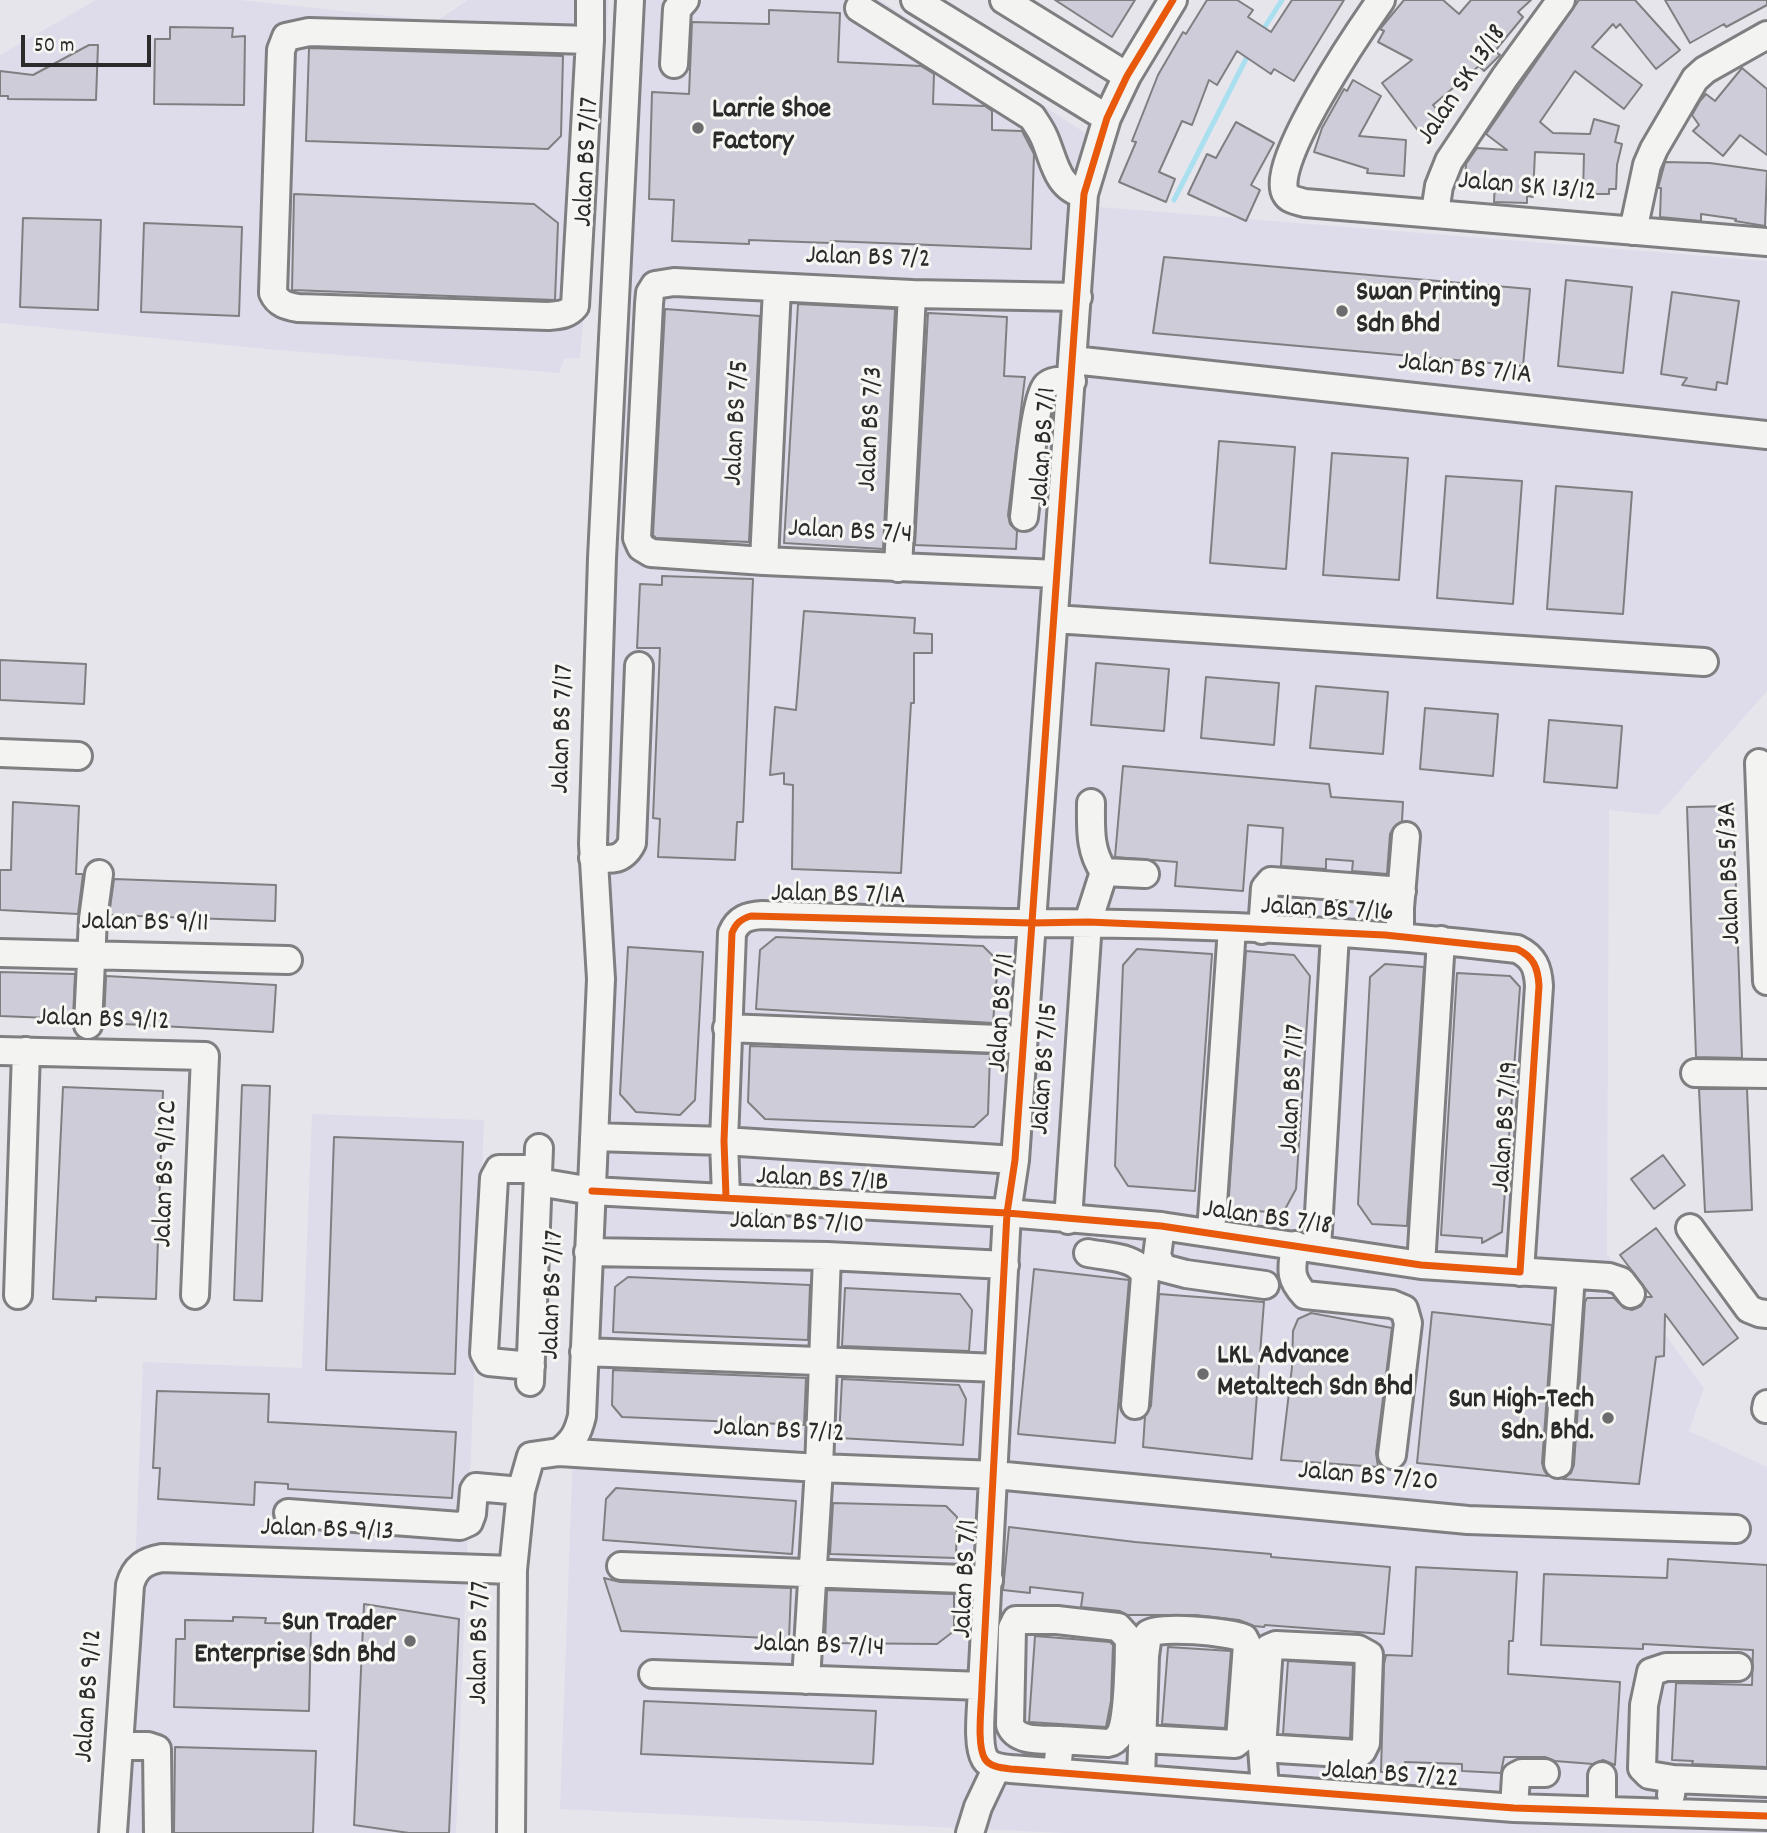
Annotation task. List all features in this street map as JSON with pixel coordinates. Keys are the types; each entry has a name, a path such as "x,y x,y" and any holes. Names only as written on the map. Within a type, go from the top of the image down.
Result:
{"street":[{"path":"590,0 590,40 575,306 571,311 563,315 548,316 298,308 275,299 273,293 279,63 286,37 309,32 590,40"},
{"name":"Jalan BS 7/17","path":"559,1452 569,1445 578,1432 582,1416 601,979 593,858 602,544 629,0"},
{"path":"674,64 677,9 685,0"},
{"path":"915,0 1107,118"},
{"path":"1004,0 1127,76"},
{"name":"Jalan SK 13/12","path":"1381,0 1327,80 1290,156 1283,182 1287,197 1305,203 1767,242"},
{"name":"Jalan SK 13/18","path":"1435,212 1439,186 1449,161 1561,0"},
{"name":"Jalan BS 7/1","path":"1004,1768 986,1760 982,1750 982,1686 1007,1213 1015,1160 1084,194 1107,118 1163,4"},
{"path":"873,9 1032,117 1043,134 1058,176 1066,186 1084,194"},
{"path":"1633,231 1647,164 1695,79 1705,70 1767,35"},
{"name":"Jalan BS 7/2","path":"641,547 637,538 649,304 650,293 655,285 674,282 912,294 1078,297"},
{"name":"Jalan BS 7/5","path":"764,561 778,288"},
{"name":"Jalan BS 7/3","path":"898,568 912,294"},
{"path":"1024,517 1037,408 1048,384 1072,370"},
{"name":"Jalan BS 7/1A","path":"1072,370 1767,435"},
{"name":"Jalan BS 7/4","path":"641,547 651,553 764,561 1057,574"},
{"path":"1054,619 1704,662"},
{"path":"593,858 619,859 626,854 632,843 639,666"},
{"path":"0,752 78,756"},
{"name":"Jalan BS 5/3A","path":"1759,762 1767,981"},
{"path":"1091,803 1092,846 1104,872 1145,874"},
{"path":"1400,937 1406,836"},
{"name":"Jalan BS 7/15","path":"1068,1220 1088,922 1104,872"},
{"path":"88,1026 93,919 99,874"},
{"path":"1262,930 1265,888 1271,881 1402,891"},
{"name":"Jalan BS 7/1A","path":"726,1197 724,1140 732,933 743,918 762,915 1032,923"},
{"name":"Jalan BS 7/16","path":"1032,923 1088,922 1400,937 1517,949 1527,954 1534,962 1539,986"},
{"path":"1210,1232 1232,928"},
{"name":"Jalan BS 7/17","path":"1335,934 1306,1246 1291,1273 1294,1284 1305,1295 1392,1304 1404,1309 1408,1323 1392,1455"},
{"path":"1421,1265 1440,940"},
{"name":"Jalan BS 9/11","path":"0,953 288,960"},
{"name":"Jalan BS 7/19","path":"1520,1272 1539,986"},
{"path":"727,1028 1023,1041"},
{"path":"13,1051 18,1295"},
{"name":"Jalan BS 9/12","path":"13,1051 205,1056"},
{"name":"Jalan BS 9/12C","path":"195,1295 205,1056"},
{"path":"1695,1073 1767,1074"},
{"name":"Jalan BS 7/1B","path":"594,1137 724,1140 1015,1160"},
{"name":"Jalan BS 7/1B","path":"538,1166 530,1374 489,1362 484,1353 494,1178 499,1169 538,1166 592,1191 1007,1213"},
{"name":"Jalan BS 7/18","path":"1007,1213 1210,1232 1421,1265 1609,1277 1621,1281 1631,1294"},
{"path":"1135,1405 1146,1285 1161,1226"},
{"path":"1690,1228 1749,1309 1767,1314"},
{"name":"Jalan BS 7/10","path":"588,1252 827,1256 1005,1265"},
{"path":"1087,1253 1170,1271 1265,1285"},
{"path":"806,1680 819,1468 827,1256"},
{"path":"1558,1464 1572,1275"},
{"path":"584,1352 999,1368"},
{"name":"Jalan BS 7/12","path":"531,1456 559,1452 819,1468 995,1475"},
{"name":"Jalan BS 7/7","path":"512,1833 513,1570 521,1492 531,1456"},
{"name":"Jalan BS 7/20","path":"995,1475 1468,1520 1736,1529"},
{"path":"288,1513 460,1526 468,1522 472,1514 476,1487 521,1492"},
{"name":"Jalan BS 9/13","path":"140,1566 162,1558 513,1570"},
{"name":"Jalan BS 9/12","path":"113,1833 130,1585 140,1566"},
{"path":"621,1566 989,1580"},
{"path":"1112,1776 1114,1742 1120,1735 1124,1721 1129,1639 1125,1632 1118,1627 1069,1621 1016,1620 1012,1628 1012,1731 1020,1737 1114,1742"},
{"path":"1141,1779 1146,1639 1152,1630 1177,1630 1237,1635 1246,1641 1241,1738 1235,1744 1233,1786"},
{"path":"1262,1748 1358,1754 1362,1751 1366,1743 1371,1658 1366,1652 1358,1648 1276,1645 1269,1648 1262,1748 1265,1788"},
{"path":"1738,1667 1666,1667 1651,1671 1644,1705 1642,1768 1649,1775 1673,1779 1767,1783"},
{"name":"Jalan BS 7/14","path":"653,1674 982,1686"},
{"path":"1144,1739 1235,1744"},
{"path":"1057,1772 1060,1740"},
{"path":"120,1746 148,1746 157,1749 158,1833"},
{"path":"1357,1795 1358,1754"},
{"path":"970,1833 978,1807 1004,1768"},
{"name":"Jalan BS 7/22","path":"1004,1768 1514,1808 1767,1816"},
{"path":"1514,1808 1516,1776 1522,1773 1545,1773"},
{"path":"1602,1776 1602,1810"},
{"path":"1668,1811 1673,1779"}],"shaded area":[{"path":"96,0 240,0 437,21 468,0 609,0 580,358 564,359 559,373 267,349 0,323 0,55"},
{"path":"636,0 880,0 1090,136 1075,205 1767,261 1767,691 1658,815 1609,810 1607,1254 1704,1388 1689,1431 1767,1467 1767,1833 1064,1833 560,1809 616,266"},
{"path":"312,1114 484,1120 456,1833 125,1833 143,1362 302,1368"}],"building":[{"path":"1055,0 1135,0 1112,37"},
{"path":"1207,0 1237,0 1253,10 1248,17 1271,32 1292,0 1344,0 1294,81 1274,69 1271,74 1237,51 1217,85 1209,80 1192,125 1182,121 1159,172 1175,179 1166,202 1119,182 1136,142 1132,141 1158,75 1183,32 1186,34"},
{"path":"1404,0 1443,0 1459,14 1471,0 1531,0 1518,12 1523,17 1495,51 1500,55 1484,71 1479,66 1433,105 1441,115 1419,132 1382,83 1412,60 1378,42 1384,31 1380,29"},
{"path":"1579,0 1635,0 1680,50 1656,69 1620,24 1616,28 1613,24 1592,47 1642,85 1624,109 1575,71 1540,122 1553,133 1590,134 1594,119 1619,126 1615,142 1622,144 1617,165 1616,189 1609,189 1609,194 1583,194 1584,154 1535,152 1533,197 1527,196 1527,203 1494,202 1495,183 1465,181 1466,164 1477,148 1507,150 1486,134"},
{"path":"1665,0 1767,0 1767,5 1690,43"},
{"path":"769,10 840,13 838,62 921,66 934,74 933,104 985,106 992,111 992,130 1022,131 1034,154 1031,249 831,241 749,240 749,244 672,241 674,200 649,199 652,92 689,94 692,22 769,24"},
{"path":"170,27 233,28 232,37 245,36 244,105 154,104 155,39 170,39"},
{"path":"89,45 98,45 96,100 8,99 8,96 0,96 0,71 33,75"},
{"path":"309,48 563,56 561,136 548,149 306,141"},
{"path":"1742,68 1767,89 1767,155 1740,135 1723,156 1693,131 1699,125 1692,115 1700,101 1706,94 1715,101"},
{"path":"1353,80 1381,96 1359,136 1406,140 1404,176 1367,173 1368,169 1314,152 1322,128 1344,89 1347,91"},
{"path":"1236,122 1274,143 1251,185 1260,190 1246,221 1188,194 1207,154 1216,158"},
{"path":"1665,162 1710,163 1767,171 1765,226 1701,214 1701,221 1660,217 1661,188 1658,188"},
{"path":"294,194 534,204 558,223 555,300 292,290"},
{"path":"23,218 101,220 98,310 20,307"},
{"path":"144,223 242,227 239,316 141,312"},
{"name":"Swan Printing Sdn Bhd","path":"1164,257 1530,289 1523,366 1153,333"},
{"path":"1566,280 1632,287 1623,373 1558,366"},
{"path":"1672,292 1739,301 1727,384 1717,382 1716,390 1682,385 1687,378 1661,374"},
{"path":"798,304 895,309 883,549 784,543"},
{"path":"665,309 760,316 749,542 656,538 653,535"},
{"path":"928,313 1007,317 1004,376 1025,377 1008,515 1010,524 1017,531 1016,549 915,545"},
{"path":"1219,441 1295,447 1286,569 1210,563"},
{"path":"1332,453 1408,458 1399,580 1323,575"},
{"path":"1446,476 1522,481 1513,604 1437,598"},
{"path":"1556,486 1632,492 1623,614 1547,609"},
{"path":"662,576 753,579 743,822 737,822 735,860 658,857 660,819 653,818 660,648 637,648 640,584 662,585"},
{"path":"804,611 915,618 914,633 932,634 932,653 914,653 914,703 911,703 901,873 792,869 793,785 784,784 784,773 770,775 775,707 796,710"},
{"path":"0,660 86,664 84,704 0,700"},
{"path":"1096,663 1169,669 1164,731 1091,725"},
{"path":"1206,677 1279,683 1274,745 1201,738"},
{"path":"1316,686 1388,692 1383,754 1310,748"},
{"path":"1425,708 1498,714 1493,776 1420,769"},
{"path":"1549,720 1622,726 1617,788 1544,782"},
{"path":"1123,766 1329,784 1331,797 1403,802 1402,821 1390,834 1387,874 1352,871 1353,861 1326,859 1326,869 1281,866 1283,828 1248,825 1243,891 1175,886 1177,862 1115,857"},
{"path":"13,802 79,806 76,874 83,874 78,914 0,910 0,870 11,870"},
{"path":"1733,806 1742,1058 1696,1057 1687,807"},
{"path":"114,879 276,885 275,921 109,915"},
{"path":"776,937 983,946 998,961 993,1023 756,1009 760,950"},
{"path":"628,947 703,952 695,1100 680,1115 636,1112 620,1094"},
{"path":"1137,949 1212,954 1195,1191 1128,1186 1115,1166 1123,965"},
{"path":"1246,951 1294,955 1310,976 1296,1189 1283,1213 1228,1209"},
{"path":"1385,964 1424,967 1407,1226 1372,1224 1358,1204 1370,977"},
{"path":"0,972 75,974 73,1019 0,1016"},
{"path":"1457,973 1510,976 1520,987 1502,1232 1482,1243 1482,1238 1441,1235"},
{"path":"106,976 276,985 273,1032 104,1023"},
{"path":"750,1046 990,1054 988,1114 974,1127 765,1119 748,1102"},
{"path":"242,1085 270,1086 262,1301 234,1300"},
{"path":"63,1087 163,1091 156,1299 53,1299"},
{"path":"1699,1089 1747,1089 1752,1210 1705,1212"},
{"path":"334,1137 463,1142 455,1374 326,1370"},
{"path":"1663,1155 1685,1185 1654,1209 1631,1179"},
{"name":"Sun High-Tech Sdn. Bhd.","path":"1656,1228 1738,1338 1703,1365 1665,1314 1664,1356 1656,1357 1639,1484 1563,1479 1571,1473 1574,1465 1585,1302 1587,1298 1614,1298 1624,1308 1632,1310 1641,1306 1646,1297 1652,1297 1620,1255"},
{"path":"1034,1269 1129,1280 1115,1443 1018,1434"},
{"path":"628,1277 810,1285 808,1340 613,1332 615,1287"},
{"path":"845,1288 960,1294 972,1310 969,1351 842,1346"},
{"name":"LKL Advance Metaltech Sdn Bhd","path":"1159,1294 1264,1302 1252,1459 1143,1447 1145,1416 1151,1406"},
{"path":"1432,1312 1552,1325 1542,1463 1548,1476 1417,1463"},
{"path":"1311,1313 1392,1328 1376,1453 1378,1467 1281,1460 1292,1367 1293,1331 1298,1319"},
{"path":"613,1370 806,1378 804,1425 622,1417 612,1405"},
{"path":"842,1379 959,1385 966,1399 963,1445 839,1438"},
{"path":"157,1391 269,1394 268,1422 456,1432 452,1498 288,1489 288,1484 255,1482 254,1505 158,1499 160,1468 153,1468"},
{"path":"616,1488 796,1501 792,1554 603,1540 606,1499"},
{"path":"833,1503 946,1506 957,1517 956,1558 830,1554"},
{"path":"1009,1527 1271,1554 1271,1557 1390,1567 1384,1634 1254,1626 1239,1620 1196,1615 1127,1615 1120,1611 1081,1607 1083,1593 1030,1587 1030,1593 1003,1590"},
{"path":"1668,1559 1767,1565 1767,1767 1692,1764 1693,1761 1672,1760 1676,1683 1752,1685 1753,1650 1643,1644 1643,1649 1541,1645 1544,1574 1667,1578"},
{"path":"1416,1567 1517,1572 1508,1674 1620,1682 1615,1765 1603,1760 1593,1764 1555,1761 1545,1757 1504,1757 1501,1773 1462,1771 1462,1764 1405,1762 1405,1773 1381,1772 1384,1664 1386,1655 1412,1656"},
{"path":"604,1578 620,1582 791,1588 789,1639 621,1631"},
{"path":"827,1590 954,1594 954,1631 937,1644 825,1643"},
{"path":"364,1604 459,1619 449,1833 409,1833 354,1825"},
{"path":"233,1617 266,1618 265,1623 311,1624 309,1711 174,1707 176,1639 185,1639 185,1620 233,1621"},
{"path":"1035,1636 1110,1642 1113,1645 1111,1701 1106,1727 1029,1722"},
{"path":"1168,1647 1231,1651 1225,1728 1162,1724"},
{"path":"1288,1661 1353,1665 1350,1738 1283,1734"},
{"path":"644,1701 876,1711 873,1764 641,1754"},
{"path":"175,1747 316,1751 313,1833 174,1833"}],"waterway":[{"path":"1261,33 1282,0"},
{"path":"1174,200 1249,53"}],"cycle path":[{"path":"1173,0 1127,76 1107,118 1084,194 1015,1160 1007,1213 980,1734 982,1753 990,1764 1011,1769 1514,1808 1767,1816"},
{"path":"592,1191 1007,1213 1161,1226 1421,1265 1520,1272 1538,974 1531,959 1517,949 1385,935 1088,922 751,916 739,922 732,933 724,1141 726,1197"}],"place":[{"name":"Larrie Shoe Factory","path":"698,128"},
{"name":"Swan Printing Sdn Bhd","path":"1342,311"},
{"name":"LKL Advance Metaltech Sdn Bhd","path":"1203,1374"},
{"name":"Sun High-Tech Sdn. Bhd.","path":"1608,1418"},
{"name":"Sun Trader Enterprise Sdn Bhd","path":"410,1641"}]}
